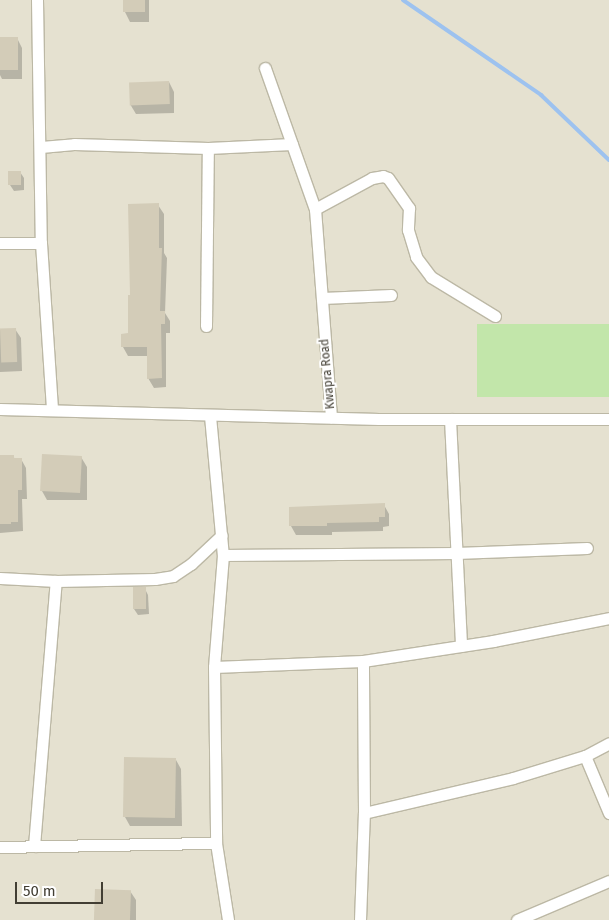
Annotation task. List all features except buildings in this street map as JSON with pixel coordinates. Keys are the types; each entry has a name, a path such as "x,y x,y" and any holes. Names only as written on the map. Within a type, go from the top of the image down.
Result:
{"street":[{"path":"37,0 41,147 41,243 52,409"},
{"name":"Kwapra Road","path":"0,409 52,409 210,416 331,417 315,209 265,68"},
{"path":"41,147 74,144 208,148 292,144"},
{"path":"206,326 208,148"},
{"path":"315,209 372,178 383,176 388,178 409,208 408,230 416,257 431,277 494,316"},
{"path":"0,243 41,243"},
{"path":"322,298 391,295"},
{"path":"210,416 223,555 214,667 216,843 228,920"},
{"path":"331,417 609,419"},
{"path":"450,419 461,646"},
{"path":"0,578 56,581 155,579 173,576 192,564 222,535"},
{"path":"223,555 456,553 587,548"},
{"path":"34,846 56,581"},
{"path":"214,667 363,661 461,646 609,618"},
{"path":"360,920 364,813 363,661"},
{"path":"364,813 513,778 585,756 609,743"},
{"path":"585,756 609,813"},
{"path":"0,847 216,843"},
{"path":"517,920 609,881"}],"shaded area":[{"path":"0,0 609,0 609,920 0,920"}],"green space":[{"path":"477,324 609,324 609,397 477,397"}],"waterway":[{"path":"403,0 541,95 609,160"}]}
